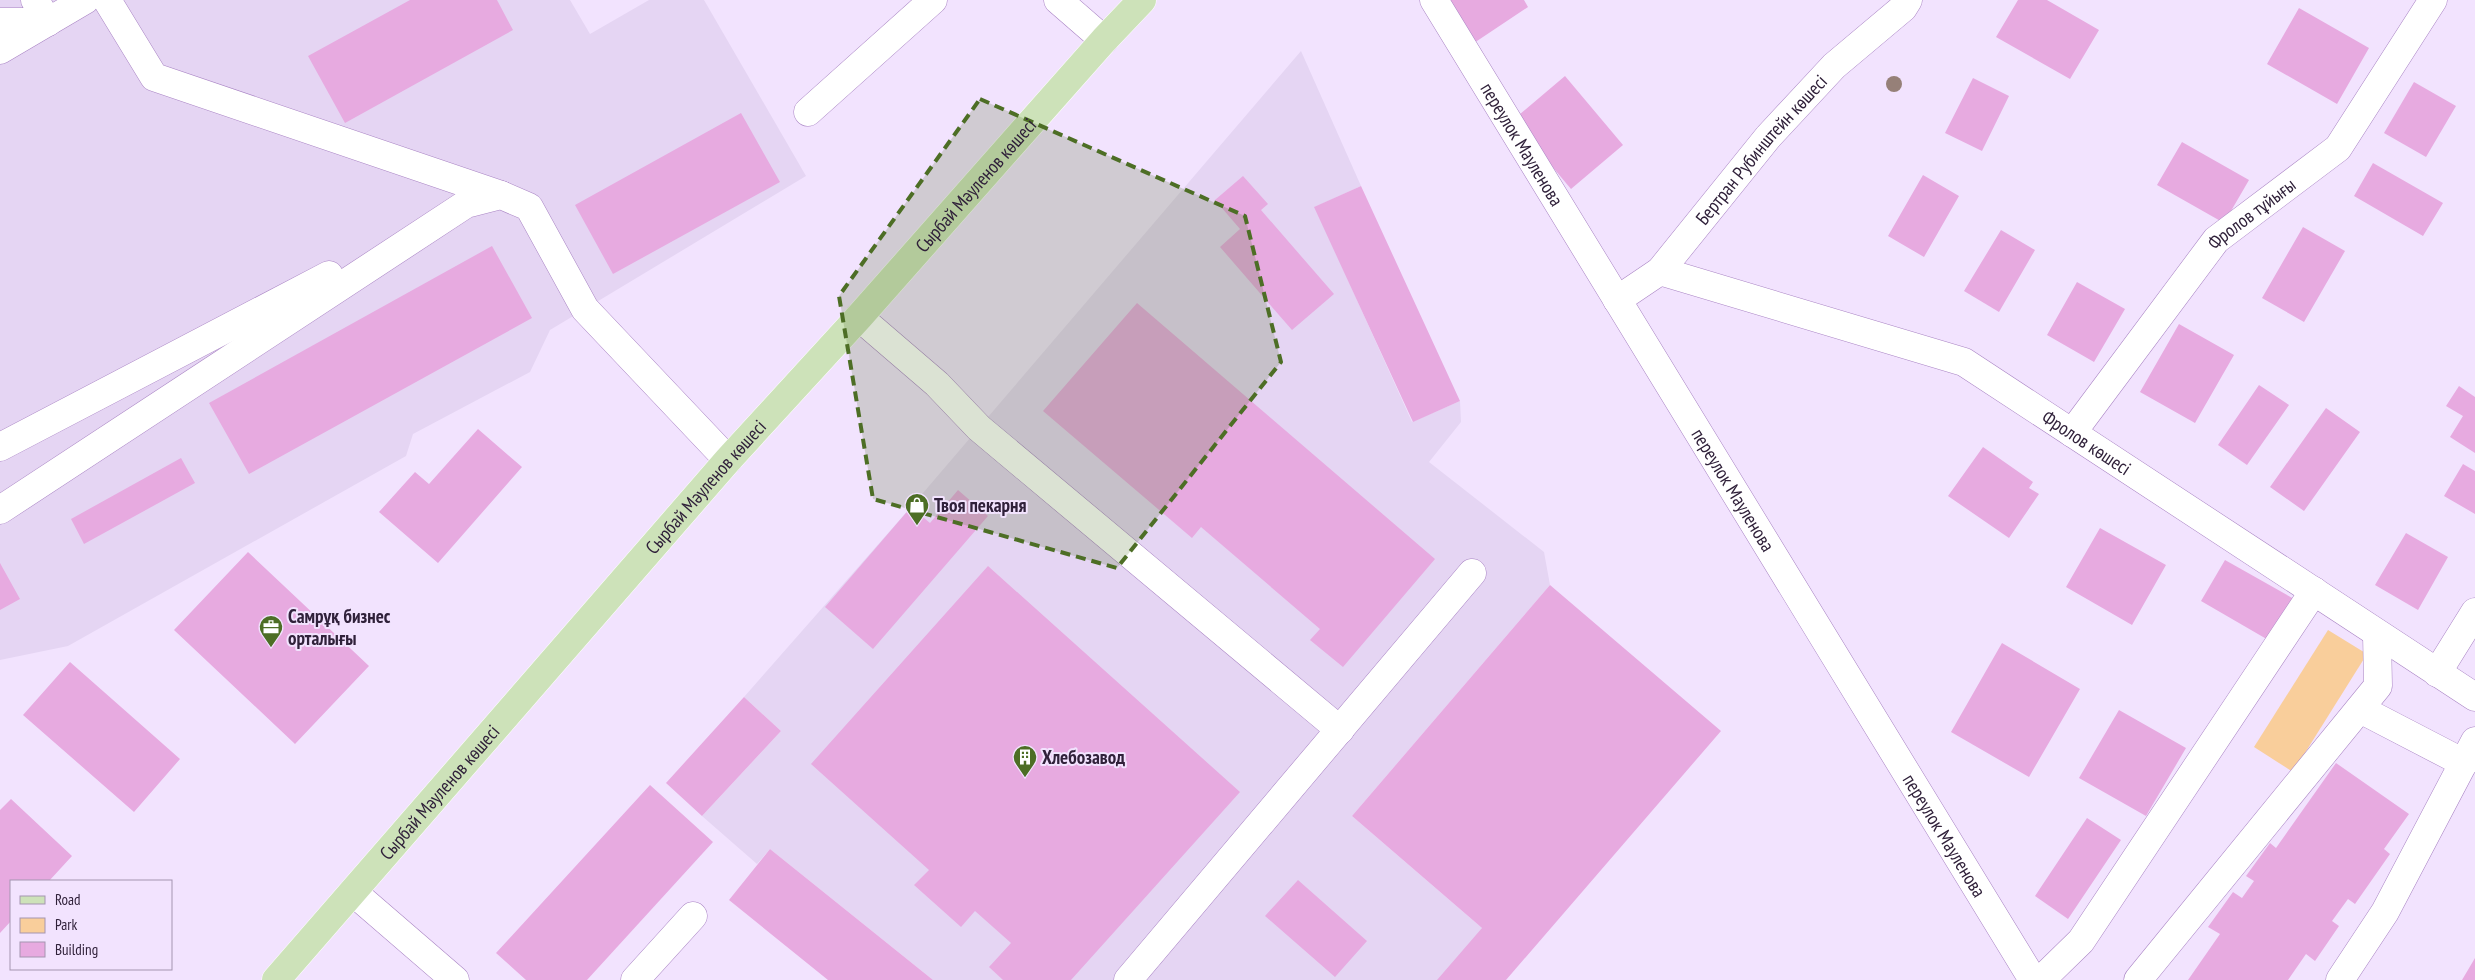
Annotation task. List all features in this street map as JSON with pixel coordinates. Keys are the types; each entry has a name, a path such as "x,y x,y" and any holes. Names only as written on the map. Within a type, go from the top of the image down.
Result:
{"main road":[{"name":"Сырбай Мәуленов көшесі","path":"276,980 728,460 859,317 1104,40 1142,0"}],"street":[{"path":"0,22 85,0"},
{"path":"107,0 154,77 500,195 529,207 585,309 728,460"},
{"path":"808,112 933,0"},
{"path":"1058,0 1104,40"},
{"name":"переулок Мауленова","path":"1434,0 2033,980"},
{"name":"Бертран Рубинштейн көшесі","path":"1617,300 1660,270 1768,137 1834,66 1903,8 1908,0"},
{"name":"Фролов тұйығы","path":"2072,433 2216,240 2338,148 2433,0"},
{"path":"0,50 42,11"},
{"path":"0,446 466,204 500,195"},
{"path":"0,510 466,204"},
{"name":"Фролов көшесі","path":"1660,270 1964,362 2475,698"},
{"path":"859,317 937,384 979,428 1340,730"},
{"path":"1128,980 1472,574"},
{"path":"2041,980 2081,941 2314,591"},
{"path":"2437,673 2475,612"},
{"path":"2138,980 2378,686 2378,634"},
{"path":"2340,980 2384,912 2469,752 2360,709"},
{"path":"353,892 455,980"},
{"path":"635,980 693,916"}],"highlighted area":[{"path":"980,99 1245,216 1281,362 1117,568 873,499 839,296"}],"shaded area":[{"path":"0,0 570,0 590,34 649,0 704,0 806,176 550,330 530,372 413,434 406,456 68,646 0,660"},
{"path":"1301,51 1361,186 1315,207 1412,422 1460,401 1461,422 1429,462 1544,552 1550,585 1352,816 1482,928 1452,980 933,980 770,849 757,864 702,816 781,731 744,697 911,507"}],"green space":[{"path":"2328,630 2367,654 2293,772 2254,747"}],"building":[{"path":"410,0 497,0 513,30 345,123 308,56"},
{"path":"1437,0 1524,0 1528,7 1468,47"},
{"path":"2018,0 2047,0 2099,30 2070,79 1996,37"},
{"path":"2299,8 2369,48 2337,104 2267,64"},
{"path":"1565,76 1623,145 1571,189 1513,120"},
{"path":"1973,78 2009,96 1982,151 1945,133"},
{"path":"2414,82 2456,106 2426,157 2384,133"},
{"path":"741,113 780,182 613,274 575,205"},
{"path":"2182,142 2249,180 2224,223 2157,185"},
{"path":"2373,163 2443,203 2423,236 2354,196"},
{"path":"1923,175 1959,196 1924,257 1888,236"},
{"path":"1243,176 1268,204 1261,210 1334,294 1292,330 1220,247 1240,229 1215,200"},
{"path":"1361,186 1460,401 1413,422 1314,207"},
{"path":"2303,227 2345,251 2304,322 2262,298"},
{"path":"2001,230 2035,250 1999,312 1964,291"},
{"path":"492,246 532,318 249,474 209,403"},
{"path":"2077,282 2125,309 2094,362 2047,335"},
{"path":"1137,303 1435,559 1343,667 1310,640 1320,629 1201,527 1192,538 1043,411"},
{"path":"2179,324 2234,355 2195,423 2140,392"},
{"path":"2259,385 2289,405 2247,465 2218,445"},
{"path":"2459,386 2475,397 2475,453 2450,437 2463,416 2446,406"},
{"path":"2326,408 2360,432 2304,511 2270,487"},
{"path":"478,429 522,467 438,563 379,512 415,472 429,484"},
{"path":"1983,447 2033,482 2029,488 2039,494 2009,538 1948,496"},
{"path":"181,458 195,483 84,544 71,519"},
{"path":"2463,464 2475,471 2475,514 2444,496"},
{"path":"958,490 988,516 873,649 825,607 911,507 930,523"},
{"path":"2100,528 2166,565 2132,625 2066,587"},
{"path":"2406,533 2448,557 2418,610 2375,585"},
{"name":"Самрұқ бизнес орталығы","path":"248,552 369,666 295,744 174,630"},
{"path":"2225,560 2294,599 2270,641 2201,601"},
{"path":"0,563 20,599 0,610"},
{"name":"Хлебозавод","path":"988,566 1240,792 1071,980 1003,980 989,967 1011,943 975,911 961,927 914,885 929,870 811,764"},
{"path":"1550,585 1721,731 1506,980 1437,980 1482,928 1352,816"},
{"path":"2002,643 2080,689 2029,777 1951,732"},
{"path":"70,662 180,759 134,812 23,715"},
{"path":"744,697 781,731 702,816 666,783"},
{"path":"2119,710 2186,748 2146,816 2079,778"},
{"path":"2336,763 2409,814 2384,849 2390,854 2355,904 2348,899 2332,921 2339,926 2315,961 2306,954 2288,980 2188,980 2220,934 2208,927 2233,892 2242,898 2254,881 2246,876 2270,843 2276,848"},
{"path":"650,785 713,842 587,980 526,980 496,953"},
{"path":"11,799 72,856 50,880 10,880 10,922 0,933 0,810"},
{"path":"2087,818 2121,840 2068,919 2035,896"},
{"path":"770,849 933,980 828,980 729,900"},
{"path":"1298,880 1367,941 1335,977 1265,916"},
{"path":"2475,958 2475,980 2462,980"}],"place":[{"name":"Твоя пекарня","path":"917,526"},
{"name":"Самрұқ бизнес орталығы","path":"271,648"},
{"name":"Хлебозавод","path":"1025,778"}]}
